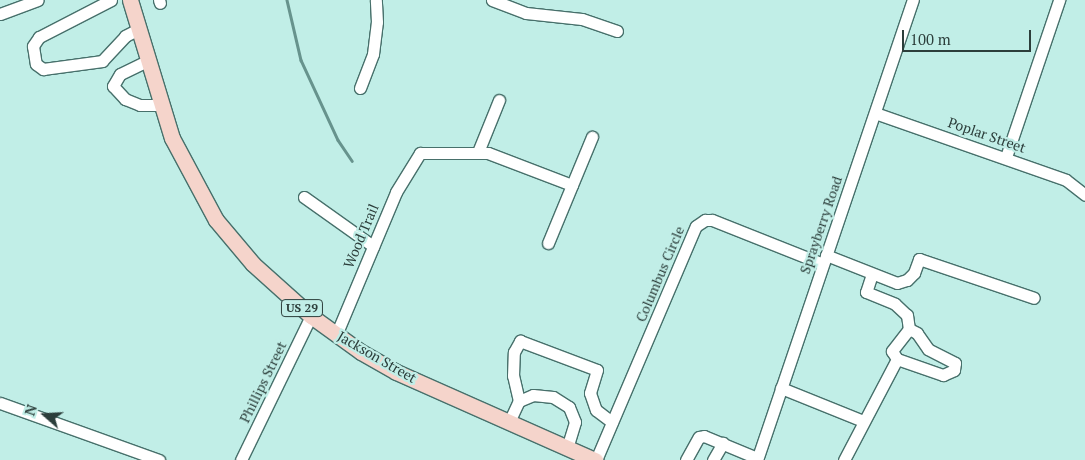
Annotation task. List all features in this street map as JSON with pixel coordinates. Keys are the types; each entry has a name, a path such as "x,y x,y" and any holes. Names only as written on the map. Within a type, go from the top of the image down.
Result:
{"main road":[{"name":"Jackson Street","path":"130,0 161,105 194,184 224,232 278,288 336,335 396,372 596,460"}],"street":[{"path":"0,14 38,0"},
{"path":"111,0 39,37 33,46 36,64 43,69 102,61 125,36 139,29"},
{"path":"360,88 373,54 377,22 376,0"},
{"path":"492,0 526,13 582,19 617,32"},
{"name":"Sprayberry Road","path":"757,459 913,0"},
{"path":"1006,157 1059,0"},
{"path":"148,60 120,74 113,86 125,99 140,106 150,108 161,105"},
{"path":"500,100 478,152 508,159 572,185"},
{"name":"Poplar Street","path":"876,113 1006,157 1066,180 1085,195"},
{"path":"548,243 592,136"},
{"name":"Wood Trail","path":"336,335 396,192 420,153 478,152"},
{"path":"304,197 373,246"},
{"name":"Columbus Circle","path":"596,460 696,226 705,220 712,220 824,260 897,283 907,280 914,272 918,259 1034,298"},
{"path":"872,274 866,292 895,304 907,315 909,329 892,351 897,359 943,375 954,370 955,363 928,349 917,333 909,329"},
{"name":"Phillips Street","path":"240,460 312,316"},
{"path":"509,422 519,401 513,376 514,352 520,341 597,370 590,393 596,410 612,422"},
{"path":"844,460 897,359"},
{"path":"781,388 863,422"},
{"path":"519,401 533,395 554,397 569,407 575,422 567,448"},
{"path":"0,403 159,460"},
{"path":"686,460 699,437 709,437 757,459"},
{"path":"713,460 723,443"}],"waterway":[{"path":"287,0 301,60 338,140 352,161"}]}
